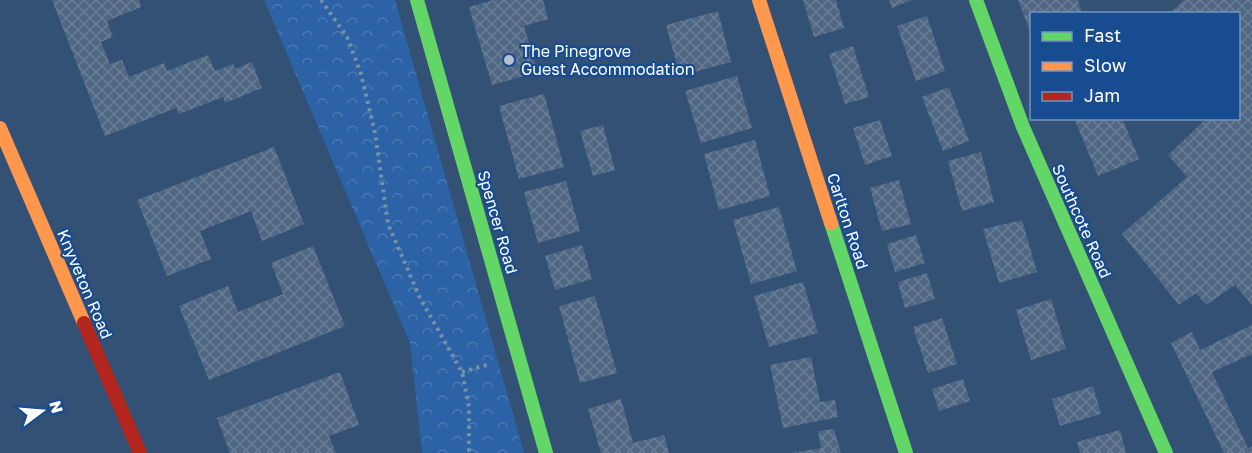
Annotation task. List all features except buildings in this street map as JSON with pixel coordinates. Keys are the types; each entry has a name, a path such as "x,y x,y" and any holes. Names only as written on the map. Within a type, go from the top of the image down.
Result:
{"street":[{"name":"Spencer Road","path":"417,0 546,453"},
{"name":"Carlton Road","path":"759,0 906,453"},
{"name":"Southcote Road","path":"976,0 1023,127 1166,453"},
{"name":"Knyveton Road","path":"0,128 140,453"}],"path":[{"path":"321,0 347,37 361,74 375,133 388,224 420,298 462,372 469,407 469,453"}],"green space":[{"path":"264,0 395,0 524,453 422,453 410,343"}],"traffic: fast":[{"path":"417,0 546,453"},
{"path":"976,0 1023,127 1166,453"},
{"path":"831,223 906,453"}],"traffic: slow":[{"path":"759,0 831,223"},
{"path":"0,128 84,323"}],"traffic: jam":[{"path":"84,323 140,453"}],"place":[{"name":"The Pinegrove Guest Accommodation","path":"509,60"}]}
